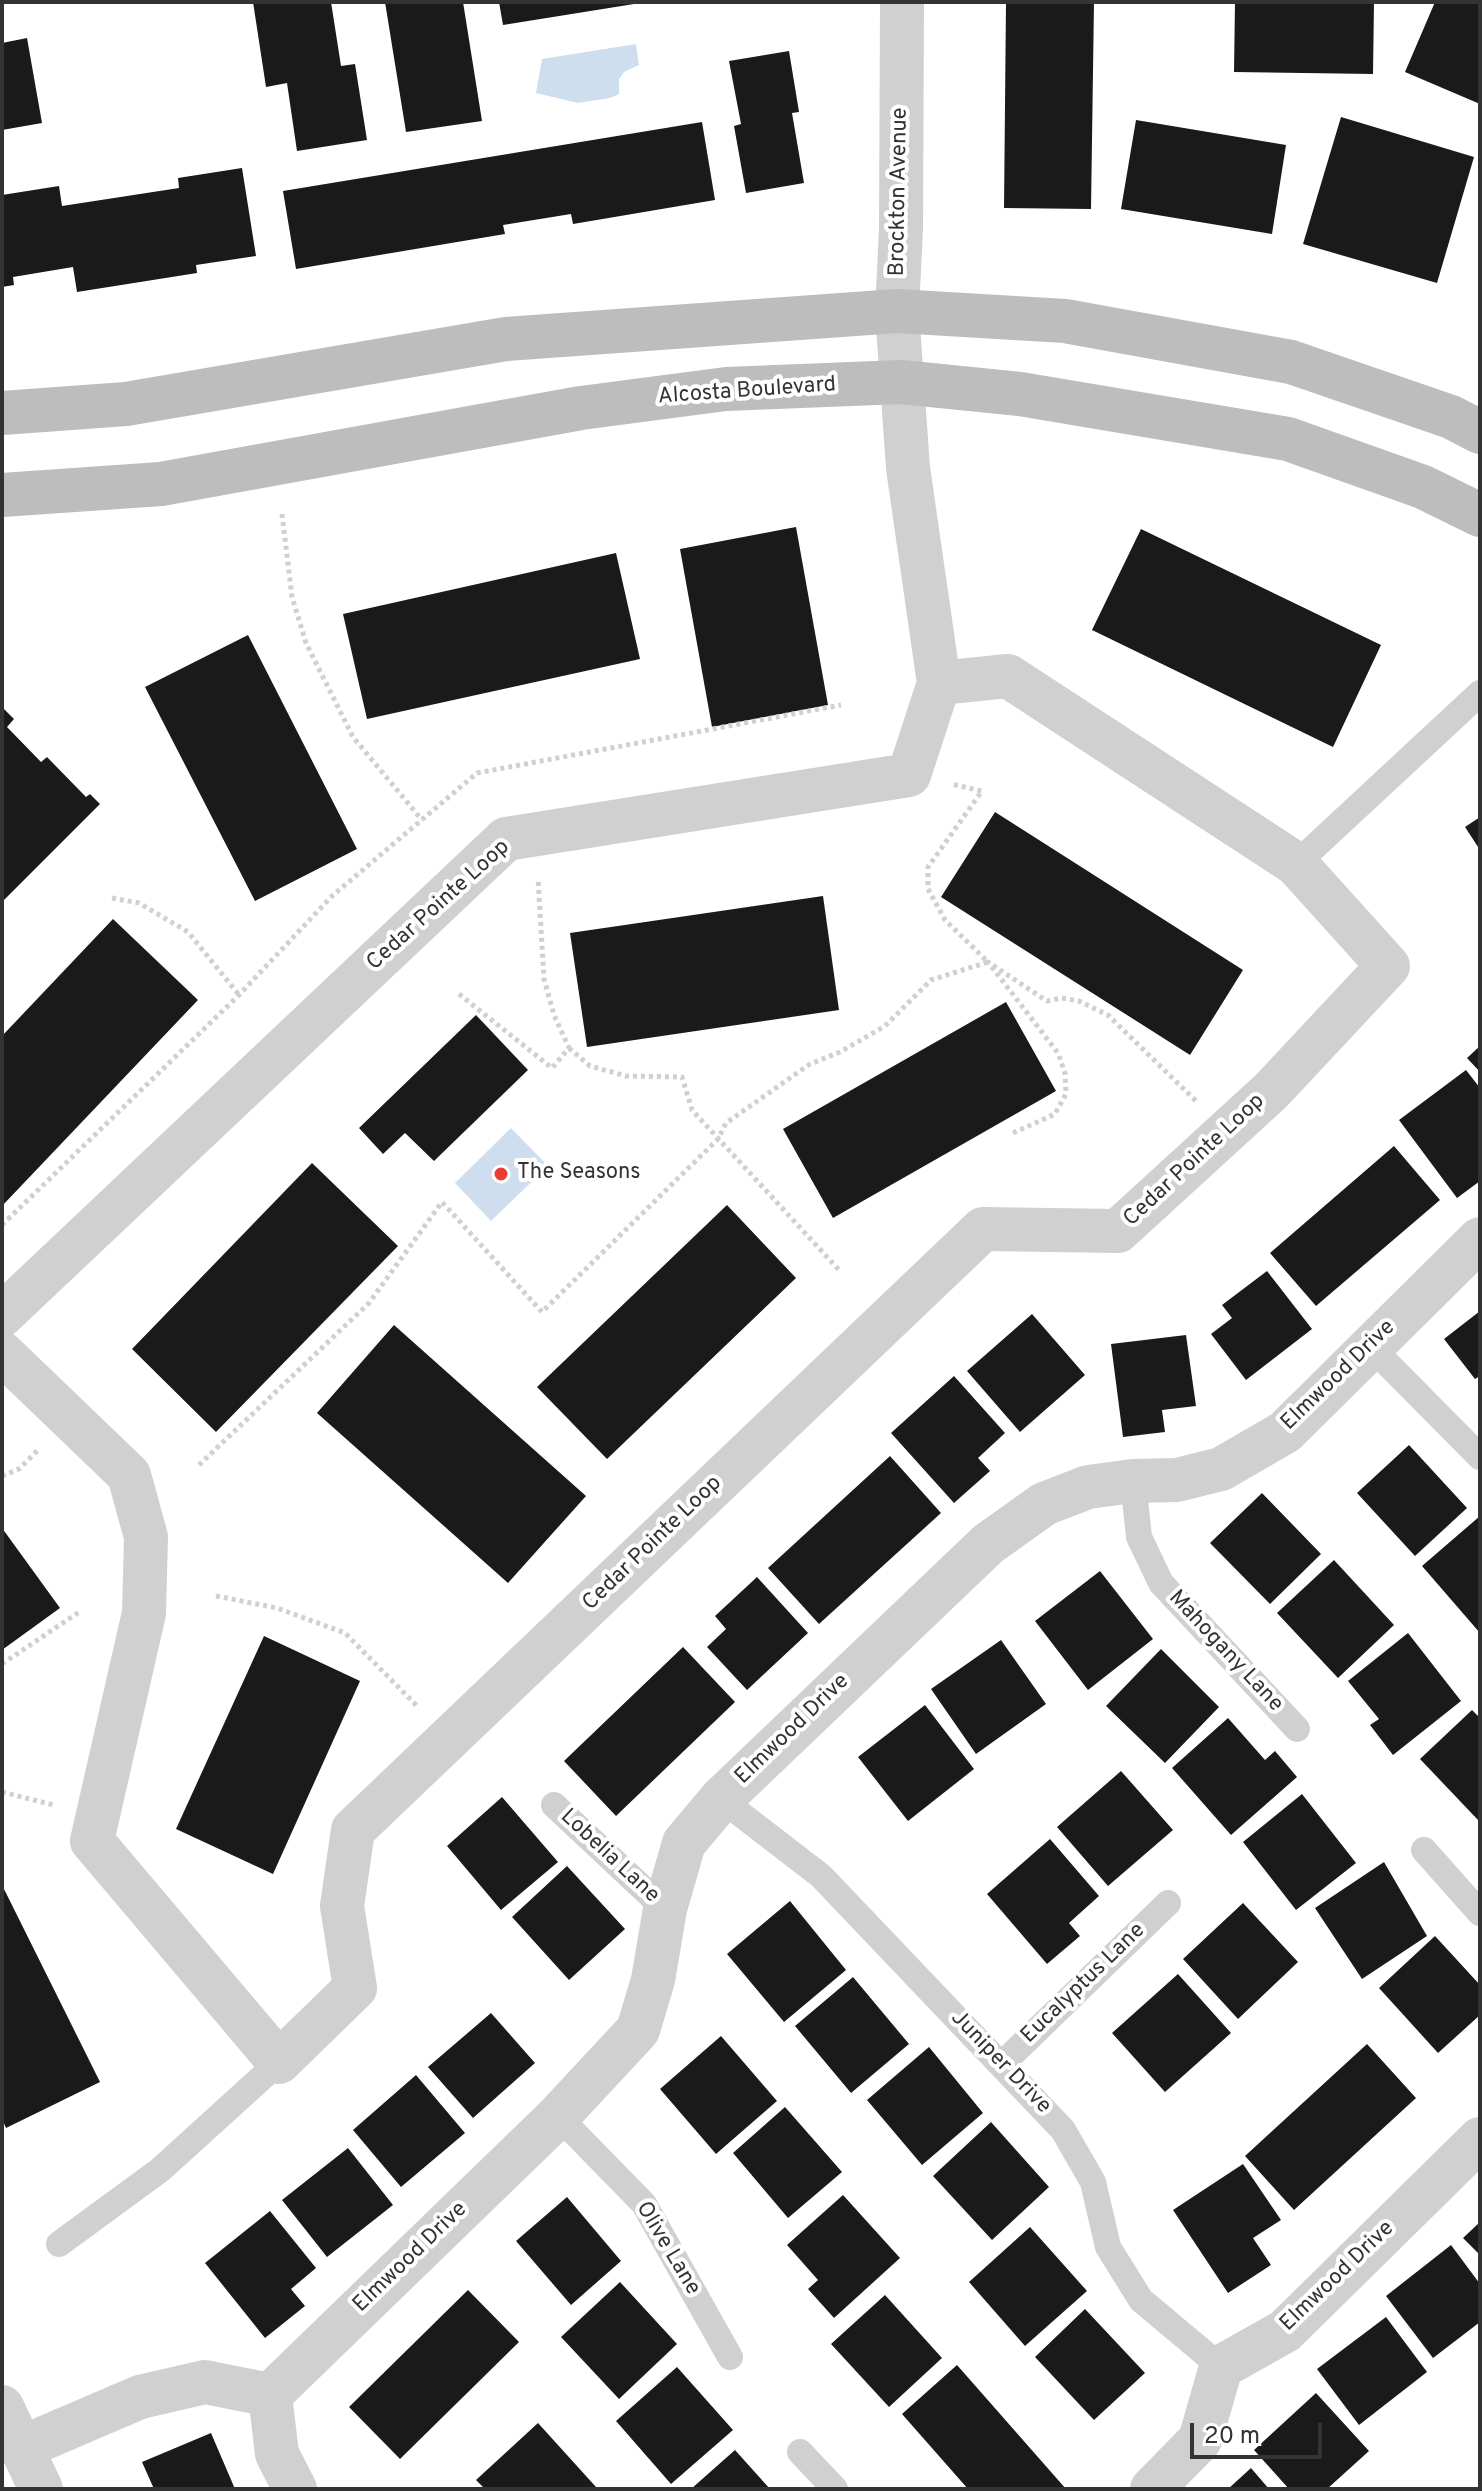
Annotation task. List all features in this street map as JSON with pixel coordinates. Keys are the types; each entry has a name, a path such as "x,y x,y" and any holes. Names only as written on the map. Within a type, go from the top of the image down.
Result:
{"main road":[{"path":"2,413 126,404 506,339 897,311 1065,321 1291,362 1451,417 1480,432"},
{"name":"Alcosta Boulevard","path":"2,495 161,484 581,408 726,389 901,382 1020,394 1288,439 1423,487 1480,515"}],"street":[{"name":"Brockton Avenue","path":"901,382 897,311 901,229 902,2"},
{"path":"901,382 908,468 939,683 909,775"},
{"name":"Cedar Pointe Loop","path":"279,2062 355,1988 342,1906 353,1830 983,1229 1118,1231 1271,1091 1388,966 1296,864 1008,676 939,683"},
{"name":"Cedar Pointe Loop","path":"2,1315 506,839 909,775"},
{"name":"Elmwood Drive","path":"270,2395 558,2116 638,2030 653,1980 665,1909 684,1843 721,1799 988,1544 1044,1504 1088,1487 1133,1481 1177,1480 1221,1469 1285,1432 1480,1239"},
{"path":"2,1353 129,1475 146,1537 144,1613 92,1841 279,2062"},
{"name":"Elmwood Drive","path":"1221,2367 1285,2331 1480,2139"},
{"path":"1152,2489 1200,2440 1221,2367"},
{"path":"21,2448 140,2397 205,2382 270,2395 277,2454 295,2489"},
{"path":"2,2407 41,2489"}],"lane":[{"path":"1296,864 1480,693"},
{"path":"1370,1346 1480,1457"},
{"name":"Mahogany Lane","path":"1133,1481 1139,1537 1161,1583 1297,1729"},
{"name":"Juniper Drive","path":"721,1799 821,1876 1063,2130 1093,2182 1108,2247 1141,2300 1221,2367"},
{"name":"Lobelia Lane","path":"554,1805 665,1909"},
{"path":"1424,1850 1480,1913"},
{"name":"Eucalyptus Lane","path":"1001,2065 1168,1903"},
{"path":"59,2244 160,2170 279,2062"},
{"name":"Olive Lane","path":"558,2116 644,2204 730,2357"},
{"path":"800,2452 835,2489"}],"path":[{"path":"282,514 292,597 306,643 353,737 422,820"},
{"path":"909,775 982,791 928,867 928,889 945,920 988,962 1058,1053 1065,1073 1066,1094 1055,1114 1013,1133"},
{"path":"532,835 543,915 544,979 554,1015 569,1048 590,1066 626,1076 682,1077 692,1110 839,1270"},
{"path":"112,898 139,903 188,932 239,995"},
{"path":"988,962 1047,1001 1062,998 1079,1001 1108,1015 1227,1131"},
{"path":"199,1465 369,1303 442,1202 542,1312 718,1139 726,1123 810,1064 840,1052 885,1026 931,980 988,962"},
{"path":"459,994 552,1068 569,1048"},
{"path":"216,1596 277,1608 345,1633 447,1740"},
{"path":"2,1664 79,1612"},
{"path":"2,1792 98,1816"}],"water":[{"path":"636,44 639,65 624,72 619,79 619,94 578,103 536,93 542,59"},
{"name":"The Seasons","path":"511,1128 548,1166 491,1221 455,1183"}],"building":[{"path":"253,2 331,2 341,66 355,64 367,140 297,151 287,83 266,87"},
{"path":"385,2 463,2 482,121 406,132"},
{"path":"499,2 634,2 634,4 503,25"},
{"path":"1006,2 1094,2 1091,209 1004,208"},
{"path":"1235,2 1374,2 1373,74 1234,72"},
{"path":"1435,2 1480,2 1480,104 1405,72"},
{"path":"27,38 42,123 2,130 2,43"},
{"path":"789,51 799,112 792,113 804,183 746,193 734,126 741,124 729,61"},
{"path":"1341,117 1474,157 1437,283 1303,244"},
{"path":"1136,120 1286,145 1272,234 1121,209"},
{"path":"702,122 715,200 573,224 571,214 503,225 505,234 296,269 283,191"},
{"path":"242,168 256,256 196,265 197,273 77,292 73,267 13,277 14,285 2,287 2,195 59,186 62,206 179,188 178,178"},
{"path":"796,527 828,705 712,727 680,549"},
{"path":"1141,529 1381,645 1333,747 1092,630"},
{"path":"616,553 640,659 367,719 343,614"},
{"path":"248,635 357,849 255,901 145,687"},
{"path":"2,707 14,719 7,727 41,762 47,757 86,797 90,794 100,804 2,902"},
{"path":"995,812 1243,970 1190,1055 941,897"},
{"path":"1480,817 1480,850 1465,827"},
{"path":"823,896 839,1010 587,1047 570,933"},
{"path":"113,919 198,1000 2,1206 2,1036"},
{"path":"1006,1002 1056,1091 833,1218 783,1129"},
{"path":"476,1015 528,1070 434,1161 405,1133 383,1154 359,1128"},
{"path":"1480,1046 1480,1072 1467,1058"},
{"path":"1466,1070 1480,1088 1480,1181 1457,1198 1399,1120"},
{"path":"1394,1146 1440,1200 1316,1306 1270,1253"},
{"path":"312,1163 398,1246 216,1432 132,1349"},
{"path":"727,1205 796,1278 607,1459 537,1387"},
{"path":"1267,1271 1312,1329 1246,1380 1211,1334 1232,1318 1222,1305"},
{"path":"1480,1311 1480,1376 1475,1379 1444,1339"},
{"path":"1032,1314 1085,1375 1020,1432 967,1371"},
{"path":"394,1325 586,1496 508,1583 317,1413"},
{"path":"1186,1335 1196,1406 1162,1410 1165,1432 1123,1437 1111,1344"},
{"path":"954,1376 1005,1433 978,1458 990,1471 954,1503 891,1433"},
{"path":"1409,1445 1467,1508 1415,1556 1357,1493"},
{"path":"890,1456 941,1513 819,1624 768,1568"},
{"path":"1262,1493 1321,1554 1270,1604 1210,1543"},
{"path":"1480,1516 1480,1633 1422,1566"},
{"path":"2,1528 60,1608 2,1650"},
{"path":"1334,1560 1394,1625 1338,1678 1277,1613"},
{"path":"1100,1571 1153,1639 1088,1690 1035,1621"},
{"path":"757,1577 808,1633 747,1690 707,1647 726,1629 715,1616"},
{"path":"1408,1633 1461,1701 1393,1755 1370,1725 1379,1719 1348,1681"},
{"path":"264,1636 360,1681 273,1874 176,1829"},
{"path":"1001,1640 1046,1704 976,1754 931,1689"},
{"path":"683,1647 735,1702 616,1816 564,1761"},
{"path":"1161,1649 1219,1707 1165,1763 1106,1706"},
{"path":"925,1705 974,1769 908,1821 858,1757"},
{"path":"1472,1710 1480,1718 1478,1820 1420,1759"},
{"path":"1228,1718 1265,1760 1275,1751 1297,1777 1231,1835 1172,1768"},
{"path":"1121,1771 1173,1830 1108,1886 1057,1827"},
{"path":"1302,1794 1356,1863 1296,1910 1243,1842"},
{"path":"502,1797 558,1862 501,1910 447,1846"},
{"path":"1050,1839 1099,1896 1069,1923 1080,1936 1047,1964 987,1894"},
{"path":"1384,1862 1427,1936 1362,1979 1315,1908"},
{"path":"567,1866 625,1929 569,1980 512,1917"},
{"path":"2,1885 100,2082 6,2128 2,2119"},
{"path":"790,1901 846,1970 784,2022 727,1954"},
{"path":"1243,1903 1298,1962 1238,2019 1183,1959"},
{"path":"1435,1936 1480,1985 1480,2015 1438,2053 1379,1988"},
{"path":"1178,1974 1231,2033 1165,2092 1112,2033"},
{"path":"853,1977 909,2044 851,2093 795,2026"},
{"path":"491,2013 535,2063 473,2118 428,2067"},
{"path":"721,2036 777,2101 716,2154 660,2089"},
{"path":"1367,2044 1416,2098 1294,2210 1245,2156"},
{"path":"929,2047 983,2113 922,2165 867,2100"},
{"path":"416,2075 465,2133 401,2187 353,2130"},
{"path":"785,2107 842,2172 788,2218 733,2153"},
{"path":"991,2122 1049,2187 992,2240 933,2176"},
{"path":"348,2148 393,2205 327,2257 282,2200"},
{"path":"1243,2164 1281,2220 1253,2238 1271,2265 1228,2293 1173,2210"},
{"path":"843,2195 900,2258 834,2318 808,2289 818,2280 787,2245"},
{"path":"567,2197 621,2261 571,2305 516,2241"},
{"path":"270,2211 316,2268 291,2289 305,2306 265,2338 205,2263"},
{"path":"1480,2222 1480,2255 1463,2238"},
{"path":"1030,2227 1087,2291 1025,2346 969,2282"},
{"path":"1451,2245 1480,2284 1480,2322 1433,2358 1386,2296"},
{"path":"620,2282 677,2344 619,2399 561,2337"},
{"path":"468,2290 519,2342 400,2459 349,2407"},
{"path":"885,2295 942,2358 889,2407 831,2344"},
{"path":"1085,2309 1145,2373 1094,2420 1035,2357"},
{"path":"1386,2317 1427,2372 1359,2425 1317,2369"},
{"path":"957,2365 1066,2489 968,2489 902,2414"},
{"path":"677,2367 733,2430 671,2484 616,2421"},
{"path":"1316,2393 1369,2451 1327,2489 1289,2489 1254,2450"},
{"path":"538,2423 596,2487 594,2489 485,2489 476,2480"},
{"path":"211,2433 235,2489 154,2489 142,2462"},
{"path":"735,2450 770,2489 691,2489"},
{"path":"1251,2468 1269,2489 1228,2489"}],"place":[{"name":"The Seasons","path":"501,1174"}]}
